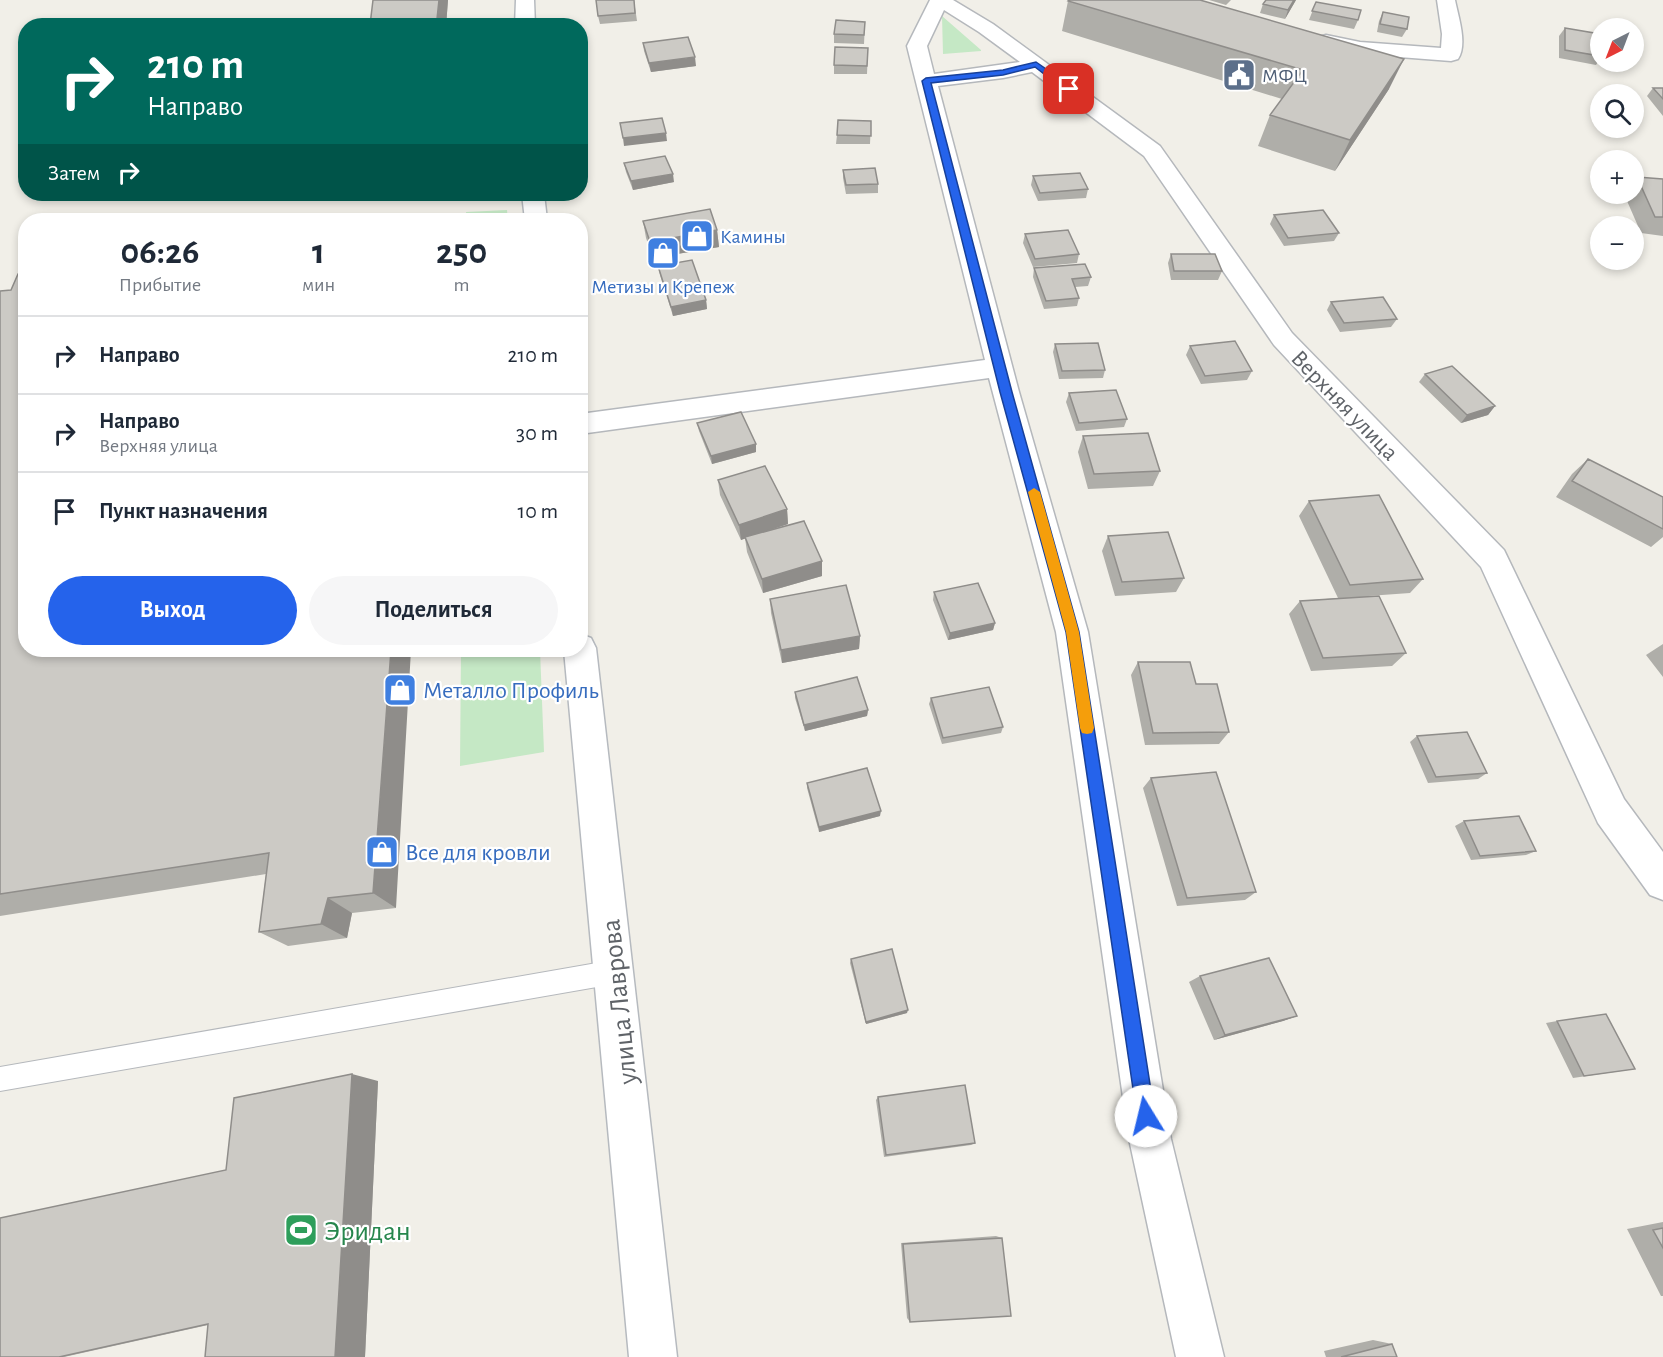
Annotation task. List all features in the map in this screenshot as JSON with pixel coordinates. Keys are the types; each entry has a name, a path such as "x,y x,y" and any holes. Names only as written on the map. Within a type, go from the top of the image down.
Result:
{"street":[{"path":"525,0 525,18"},
{"path":"940,0 917,46 1072,632 1150,1139 1200,1357"},
{"name":"Верхняя улица","path":"940,0 986,28 1152,151 1283,339 1493,559 1611,811 1663,882"},
{"path":"1305,37 1360,48 1450,56 1452,34 1446,0"},
{"path":"926,81 1003,72 1036,65"},
{"path":"588,423 1001,367"},
{"name":"улица Лаврова","path":"581,657 653,1357"}],"lane":[{"path":"0,1079 614,972"}],"green space":[{"path":"942,16 981,50 981,51 943,54"},
{"path":"507,210 507,213 466,213"},
{"path":"461,657 540,657 544,752 460,766"}],"building":[{"path":"373,0 439,0 437,18 371,18"},
{"path":"596,0 634,0 635,13 598,16"},
{"path":"1069,0 1200,0 1404,59 1350,140 1270,115 1303,70"},
{"path":"1266,0 1294,0 1288,10 1263,4"},
{"path":"1316,2 1361,10 1358,20 1312,11"},
{"path":"1383,12 1409,17 1407,29 1380,24"},
{"path":"836,20 865,22 864,35 834,34"},
{"path":"1565,28 1590,32 1590,54 1565,50"},
{"path":"688,37 695,57 649,63 643,43"},
{"path":"835,47 868,48 867,66 834,65"},
{"path":"1653,88 1663,88 1663,99"},
{"path":"662,118 666,133 623,138 620,123"},
{"path":"838,120 871,121 871,136 837,135"},
{"path":"665,156 673,174 631,181 624,163"},
{"path":"875,168 878,184 846,185 843,170"},
{"path":"1080,173 1088,189 1040,193 1033,176"},
{"path":"1644,178 1663,179 1663,217 1655,217 1644,193"},
{"path":"710,209 717,230 650,242 643,221"},
{"path":"1323,210 1339,233 1288,238 1274,215"},
{"path":"1068,230 1079,254 1035,259 1025,234"},
{"path":"1171,254 1215,254 1222,271 1174,271"},
{"path":"692,260 706,300 671,307 658,266"},
{"path":"1085,264 1091,277 1072,279 1079,298 1046,301 1034,268"},
{"path":"18,274 18,657 390,657 373,893 328,898 321,924 259,932 269,853 0,894 0,291 11,290"},
{"path":"1383,297 1397,319 1344,323 1331,302"},
{"path":"1235,341 1252,371 1205,376 1190,346"},
{"path":"1098,343 1105,370 1062,371 1055,344"},
{"path":"1452,366 1495,406 1467,415 1425,374"},
{"path":"1116,390 1127,419 1079,423 1069,393"},
{"path":"741,412 756,444 711,456 697,423"},
{"path":"1148,433 1160,471 1094,474 1083,436"},
{"path":"1588,459 1663,497 1663,529 1572,481"},
{"path":"765,466 787,509 739,525 718,480"},
{"path":"1379,495 1423,579 1350,585 1309,501"},
{"path":"804,521 822,561 762,579 745,537"},
{"path":"1168,532 1184,578 1122,582 1108,536"},
{"path":"978,583 995,623 950,633 934,592"},
{"path":"846,585 860,636 781,650 770,599"},
{"path":"1379,596 1406,653 1323,658 1300,601"},
{"path":"1138,662 1190,662 1196,684 1217,684 1229,732 1153,733"},
{"path":"857,677 868,710 804,725 795,692"},
{"path":"989,687 1003,727 943,738 931,698"},
{"path":"1467,732 1487,773 1436,777 1417,736"},
{"path":"867,768 881,811 819,827 807,783"},
{"path":"1216,772 1256,892 1187,898 1151,778"},
{"path":"1519,816 1536,851 1480,856 1464,821"},
{"path":"892,949 908,1010 866,1022 851,959"},
{"path":"1269,958 1297,1016 1225,1035 1200,976"},
{"path":"1606,1014 1635,1069 1584,1076 1557,1021"},
{"path":"352,1074 335,1357 205,1357 208,1324 59,1357 0,1357 0,1218 226,1170 234,1098"},
{"path":"965,1085 975,1143 886,1155 878,1097"},
{"path":"1663,1228 1663,1248 1653,1230"},
{"path":"1002,1238 1011,1316 910,1322 903,1244"},
{"path":"1392,1344 1397,1357 1341,1357"}],"slow traffic":[{"path":"1034,492 1072,632 1087,728"}],"place":[{"name":"МФЦ","path":"1239,75"},
{"name":"Камины","path":"697,236"},
{"name":"Метизы и Крепеж","path":"663,253"},
{"name":"Металло Профиль","path":"400,690"},
{"name":"Все для кровли","path":"382,852"},
{"name":"Эридан","path":"301,1230"}],"route":[{"path":"1069,89 1036,65 1003,72 926,81 1006,392 1072,632 1146,1116"}]}
